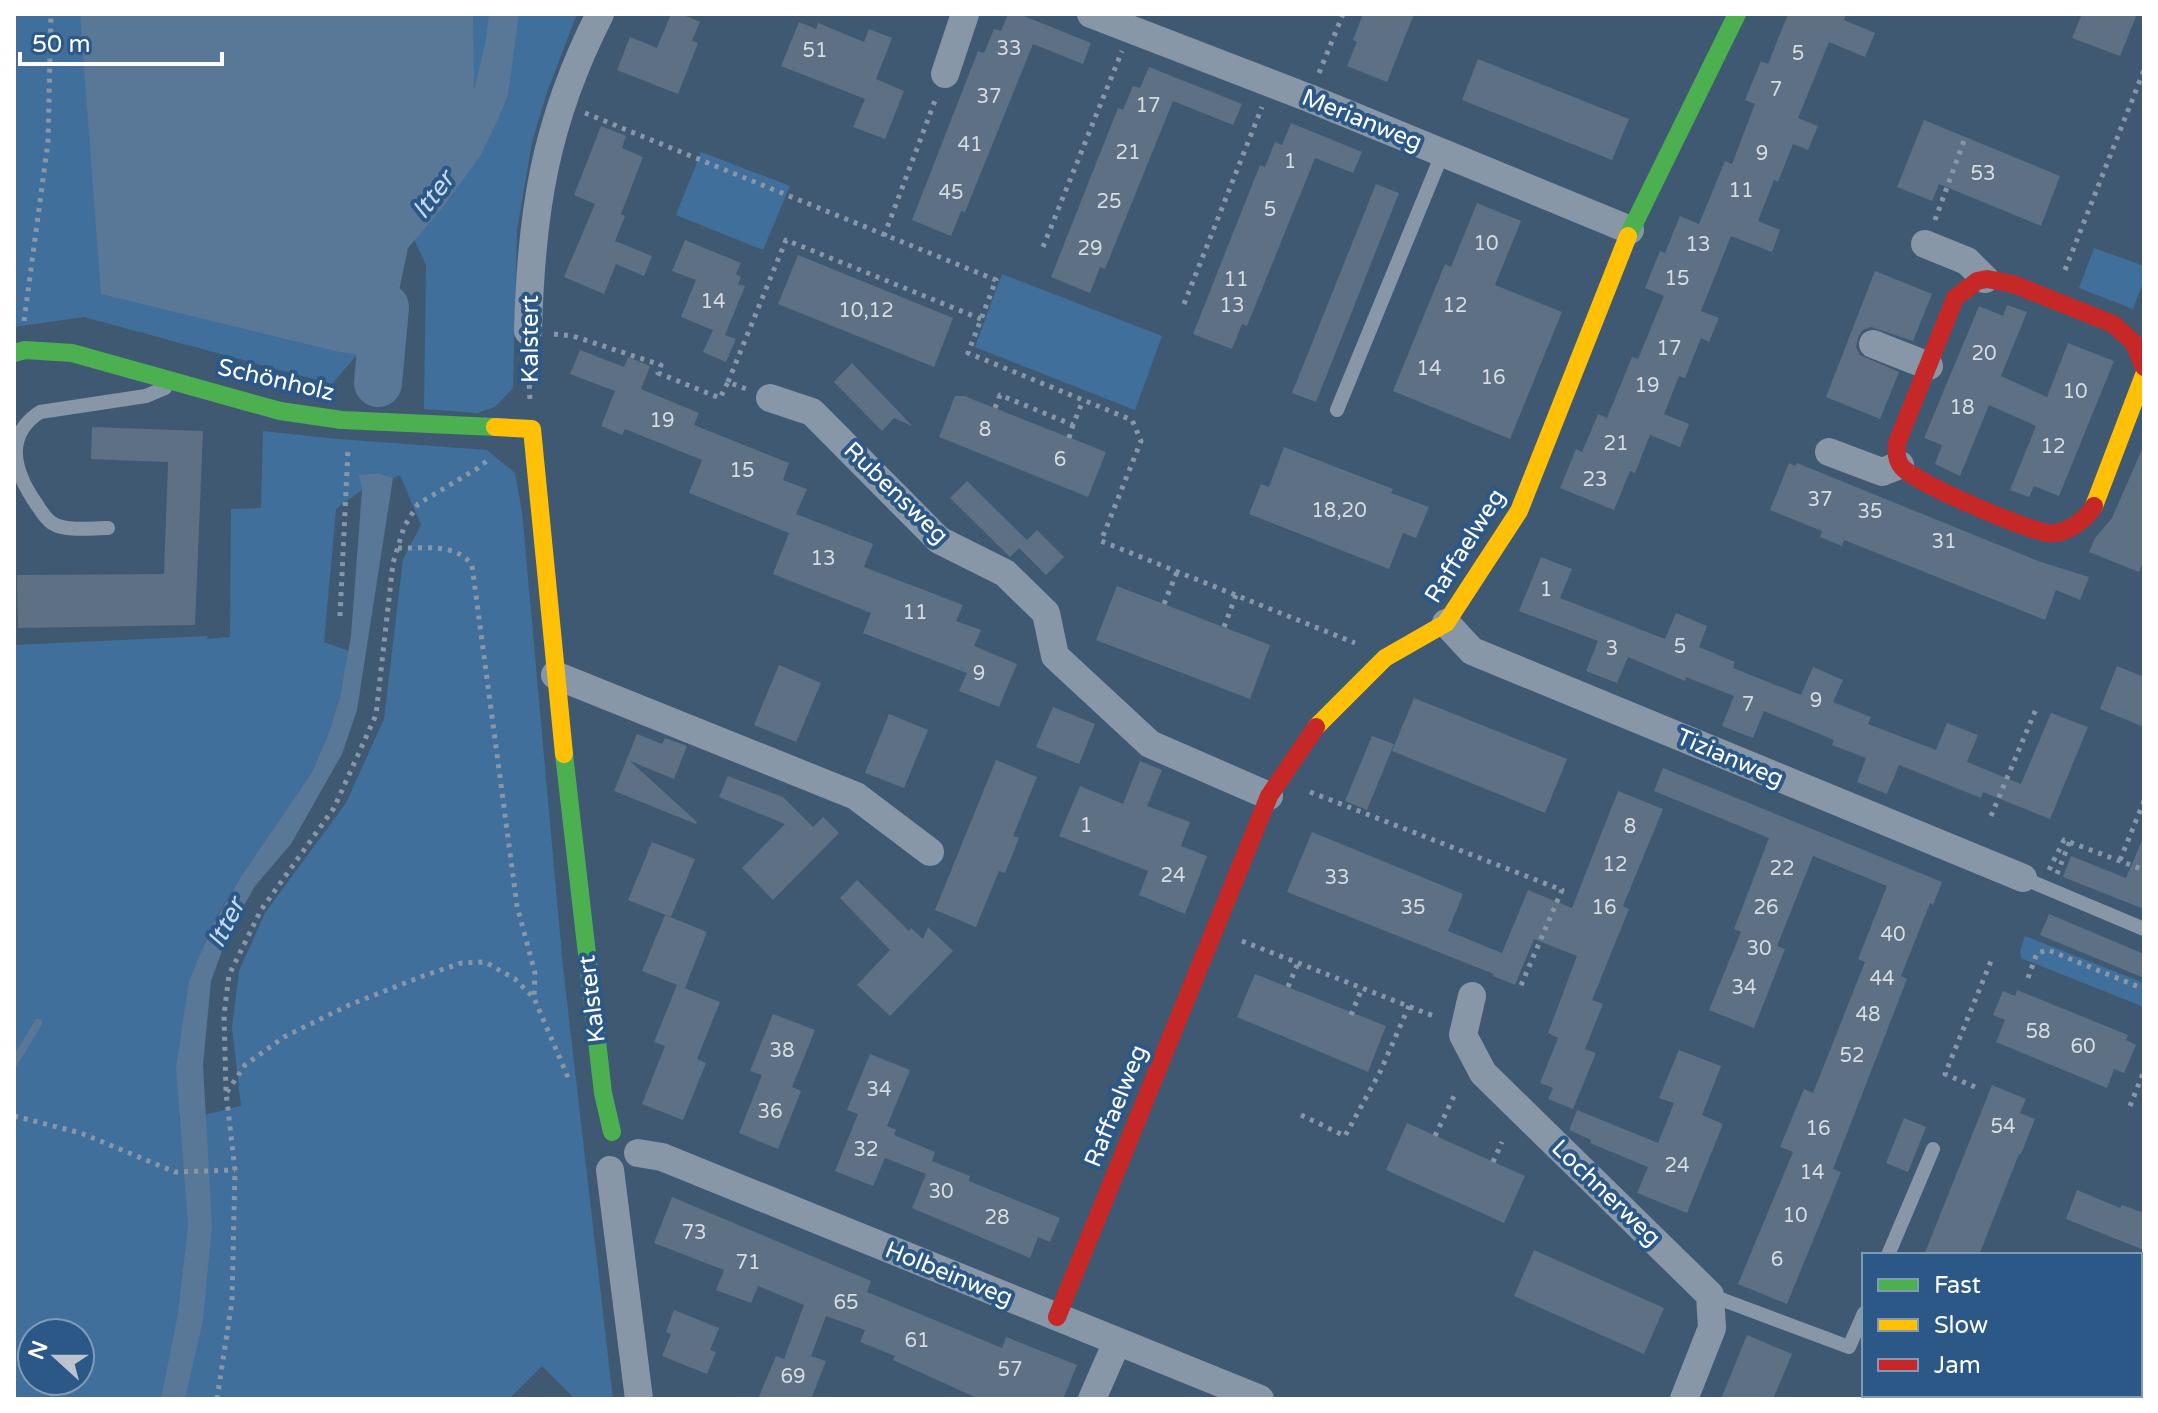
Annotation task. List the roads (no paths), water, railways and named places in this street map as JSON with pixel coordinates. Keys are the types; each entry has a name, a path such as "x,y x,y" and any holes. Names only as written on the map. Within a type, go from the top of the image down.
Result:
{"street":[{"name":"Kalstert","path":"539,332 532,242 551,136 585,44 600,14"},
{"path":"945,74 965,14"},
{"name":"Merianweg","path":"1091,14 1443,152 1630,230"},
{"name":"Raffaelweg","path":"1057,1317 1269,796 1332,709 1391,653 1446,623 1519,511 1630,230 1737,14"},
{"path":"1925,244 1967,261 1985,279"},
{"path":"2144,367 2140,349 2113,324 2006,281 1985,279 1968,284 1955,298 1897,443 1896,454 1900,465 1919,482 2047,533 2059,533 2069,529 2092,510 2144,375"},
{"path":"1873,344 1929,366"},
{"name":"Schönholz","path":"14,353 25,350 72,353 280,411 342,420 532,429"},
{"name":"Rubensweg","path":"770,398 812,412 939,540 1005,573 1046,613 1055,656 1150,744 1269,796"},
{"name":"Kalstert","path":"532,429 555,675 603,1093 612,1132 602,1139 597,1150 601,1162 610,1170 639,1399"},
{"path":"1829,452 1882,472 1900,465"},
{"name":"Tizianweg","path":"1446,623 1472,651 2023,878"},
{"path":"555,675 856,796 930,852"},
{"name":"Lochnerweg","path":"1472,996 1463,1035 1483,1073 1710,1295"},
{"path":"610,1170 622,1171 633,1165 638,1153 635,1140 625,1132 612,1132"},
{"name":"Holbeinweg","path":"638,1153 662,1157 1260,1399"},
{"path":"1684,1399 1712,1328 1710,1295"},
{"path":"1092,1399 1117,1342"}],"lane":[{"path":"1337,410 1443,152"},
{"path":"108,528 61,527 51,522 16,471 17,441 28,420 40,412 146,396 179,381"},
{"path":"2023,878 2144,929"},
{"path":"1889,1253 1933,1149"},
{"path":"1710,1295 1849,1347 1862,1318"}],"water":[{"path":"80,14 473,14 474,90 489,14 519,14 508,95 481,155 408,248 392,324 388,361 392,372 371,372 371,356 339,352 101,294"},
{"path":"379,473 393,478 357,710 342,754 291,844 255,886 229,932 211,981 203,1065 212,1226 203,1320 185,1399 161,1399 178,1313 188,1225 176,1068 189,981 213,924 242,875 312,772 328,735 340,697 351,636 362,490 359,475"}],"waterway":[{"name":"Itter","path":"378,383 385,307"},
{"path":"14,1063 38,1023"}]}
